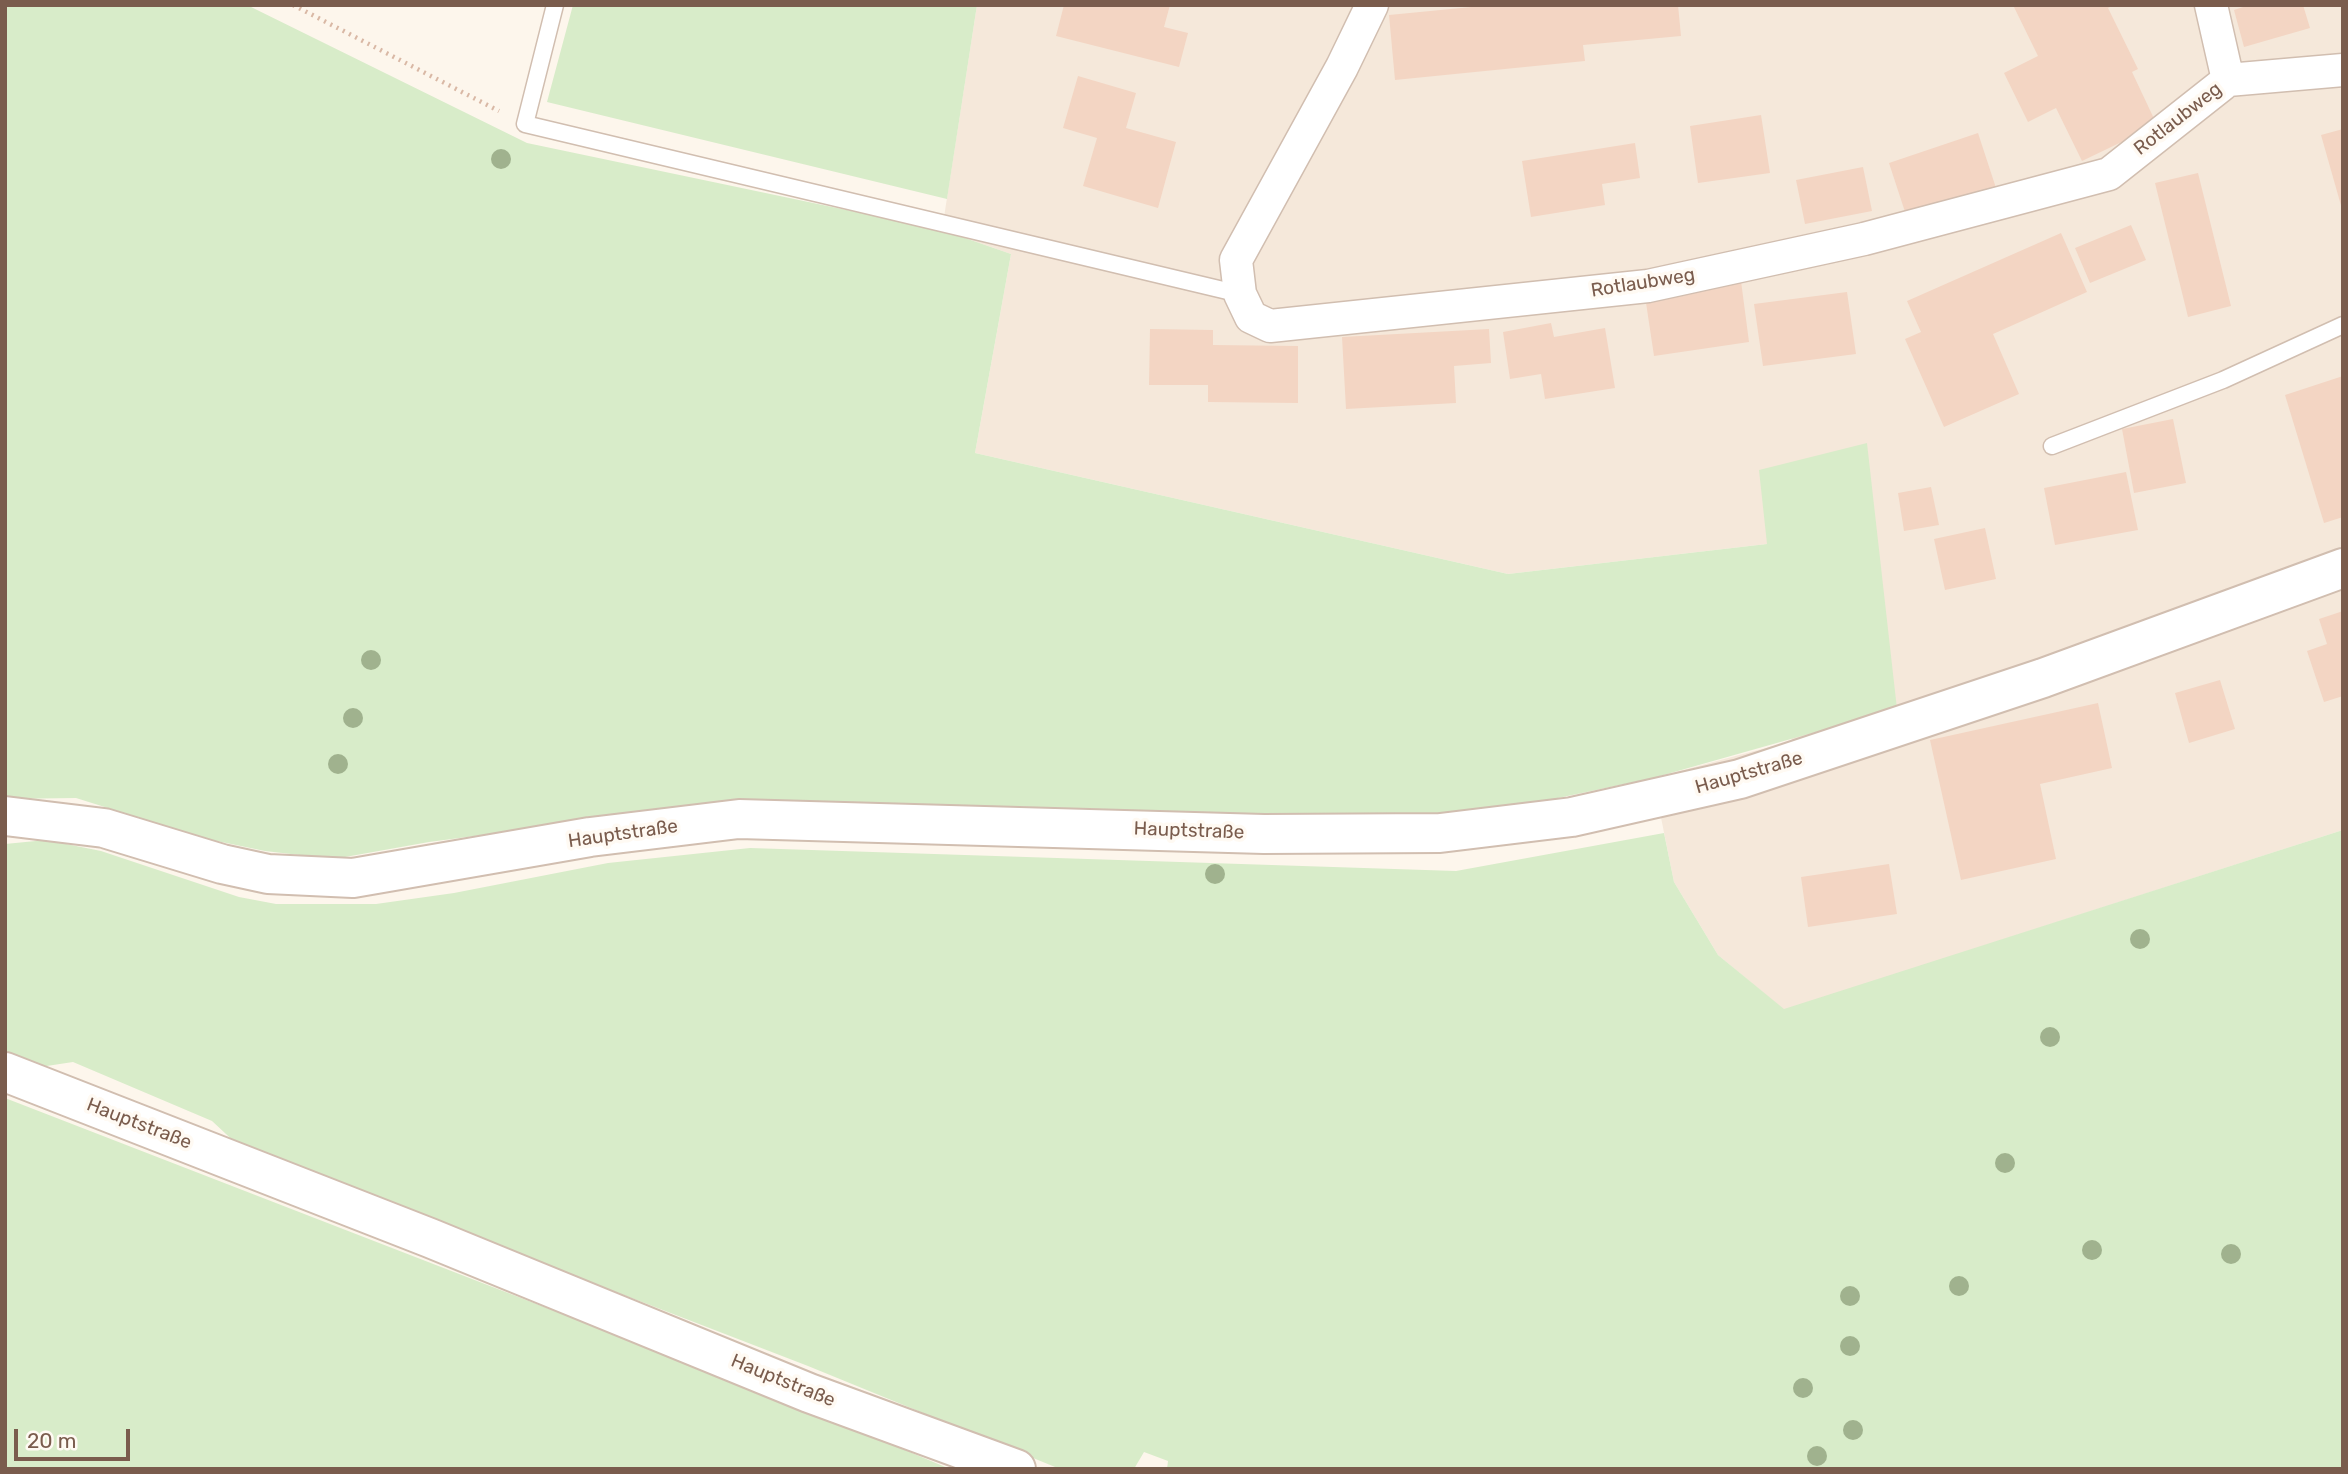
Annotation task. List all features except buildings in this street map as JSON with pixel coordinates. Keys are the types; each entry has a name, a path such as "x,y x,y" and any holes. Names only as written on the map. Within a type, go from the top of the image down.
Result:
{"street":[{"name":"Rotlaubweg","path":"1372,5 1342,67 1236,260 1240,294 1251,317 1270,326 1648,286 1850,242 2109,174 2228,80 2343,70"},
{"path":"2211,5 2228,80"},
{"name":"Hauptstraße","path":"5,816 104,828 222,864 268,874 354,878 444,865 590,837 739,819 1264,834 1440,833 1572,817 1740,779 2043,678 2343,568"},
{"name":"Hauptstraße","path":"5,1072 430,1238 809,1393 1016,1469"}],"lane":[{"path":"555,5 525,124 1240,294"},
{"path":"2052,446 2222,380 2343,325"}],"path":[{"path":"293,5 525,124"}],"shaded area":[{"path":"977,5 2343,5 2343,830 1784,1010 1718,955 1674,882 1653,778 1792,741 1767,544 1508,574 975,453 1011,254 942,230"}],"green space":[{"path":"5,5 247,5 527,143 942,230 1011,254 975,453 1508,574 1767,544 1759,470 1867,443 1897,709 1653,778 1506,809 1392,818 1001,806 710,805 429,842 334,859 265,851 207,839 76,798 5,799"},
{"path":"573,5 977,5 947,199 547,102"},
{"path":"2343,830 2343,1469 1167,1469 1168,1461 1144,1452 1134,1469 1060,1469 808,1366 240,1147 212,1121 73,1062 40,1067 5,1051 5,844 46,840 101,851 239,897 276,904 376,904 454,893 608,863 750,848 1456,871 1664,833 1674,882 1718,955 1784,1009"},
{"path":"5,1098 810,1410 950,1469 5,1469"}]}
